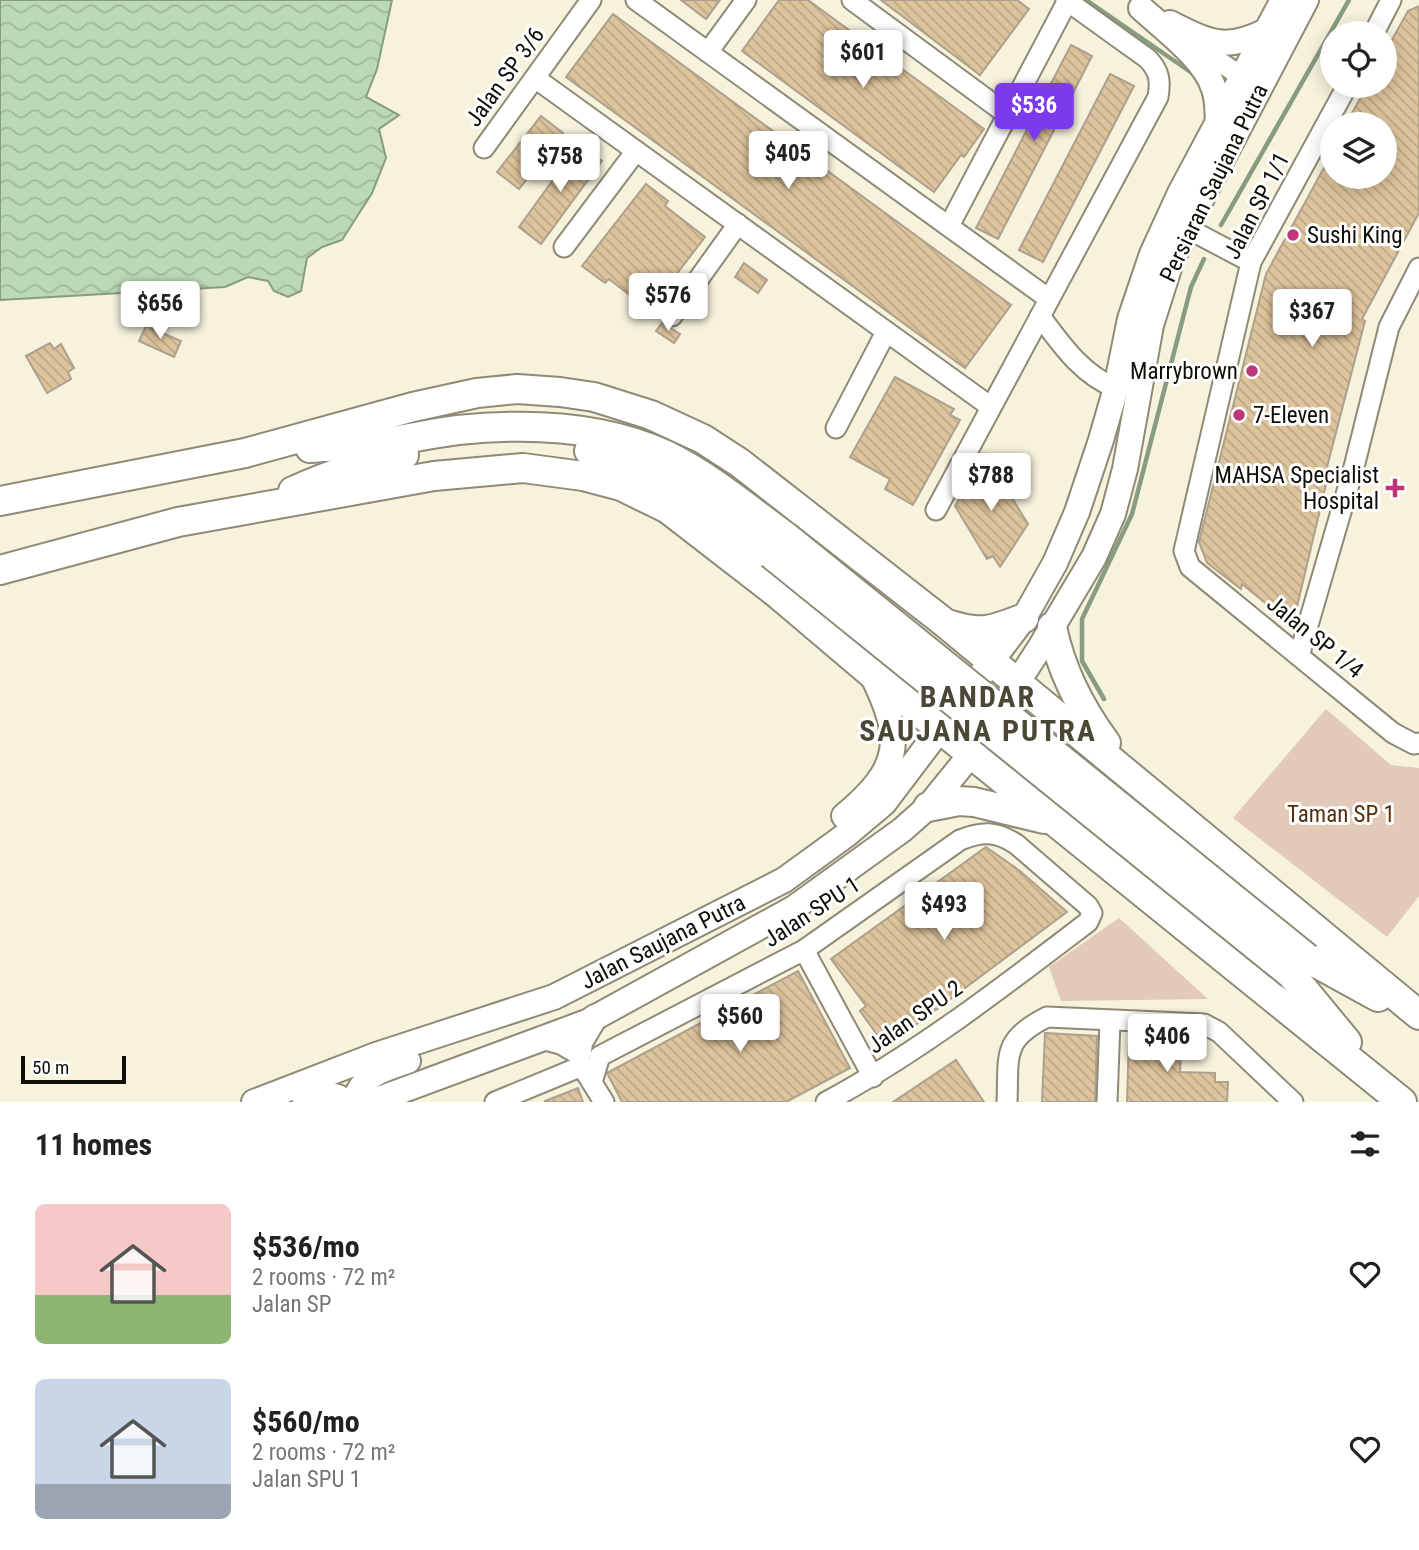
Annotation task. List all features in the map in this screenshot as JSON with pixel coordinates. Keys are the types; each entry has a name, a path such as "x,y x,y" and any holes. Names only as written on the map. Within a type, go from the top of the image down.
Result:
{"highway":[{"path":"0,500 245,453 413,407 477,393 517,389 560,392 594,397 651,415 703,439 740,463 945,623 1130,774 1419,1017"},
{"path":"245,453 383,443 456,430 528,426 578,430 623,440 666,455 716,486 778,545 1299,966 1393,1095"},
{"path":"251,509 334,473 383,459 457,446 521,440 570,446 617,458 778,545"},
{"path":"0,570 178,522 434,477 523,468 583,476 621,486 668,509 779,595 871,673 1393,1095"},
{"path":"945,623 966,630 985,632 1024,618"},
{"path":"1052,626 1065,675 1092,725 1130,774"},
{"path":"928,807 959,801 974,802 1057,823"},
{"path":"1299,966 1419,1017"}],"main road":[{"name":"Persiaran Saujana Putra","path":"1018,682 1094,557 1113,514 1125,469 1151,325 1171,262 1178,223 1218,122 1283,0"},
{"name":"Persiaran Saujana Putra","path":"991,660 1024,618 1055,563 1077,512 1116,388 1138,289 1306,0"},
{"path":"1136,4 1211,42 1239,42 1266,31"},
{"path":"1136,4 1188,51 1209,78 1214,89 1218,122"},
{"name":"Jalan Saujana Putra","path":"254,1102 376,1055 554,997 784,880 846,835 884,803 991,660"},
{"path":"749,899 762,879 861,802 890,760 894,740 887,709 871,673"},
{"name":"Jalan Saujana Putra","path":"371,1102 595,1017 794,908 902,830 928,807 971,754 1018,682"},
{"path":"354,1102 359,1086 368,1078 526,1018 554,997"},
{"path":"587,1062 580,1042 595,1017"},
{"path":"411,1102 540,1040 562,1042 587,1062"},
{"path":"305,1102 331,1094 346,1102"}],"street":[{"name":"Jalan SP 3/6","path":"484,148 591,0"},
{"path":"636,0 949,226 1045,307 1073,359 1105,384 1116,388"},
{"path":"708,52 746,0"},
{"path":"852,0 1007,115"},
{"path":"936,510 1158,97 1160,78 1156,68 1147,58 1067,0 949,226"},
{"path":"1380,21 1391,0"},
{"path":"1136,4 1242,77"},
{"path":"535,78 991,407"},
{"name":"Jalan SP 1/1","path":"1186,560 1184,551 1206,450 1251,262 1340,98"},
{"path":"565,247 636,151"},
{"path":"1178,223 1251,262"},
{"path":"672,316 738,225"},
{"path":"1299,656 1354,467 1389,327 1419,268"},
{"path":"836,428 887,332"},
{"name":"Jalan SP 1/4","path":"1186,560 1190,567 1393,733 1414,744 1419,743"},
{"name":"Jalan SPU 1","path":"495,1102 587,1062 804,950 960,840 977,834 990,832 1016,844 1088,906 1092,914"},
{"name":"Jalan SPU 2","path":"826,1102 873,1077 1025,970 1088,922 1092,914"},
{"path":"804,950 873,1077"},
{"path":"1007,1102 1009,1048 1030,1025 1047,1017 1204,1024 1212,1027 1293,1102"},
{"path":"1107,1102 1110,1021"},
{"path":"587,1062 604,1102"}],"green space":[{"name":"Taman SP 1","path":"1326,709 1391,765 1419,768 1419,896 1387,937 1233,818"},
{"path":"1119,918 1208,999 1061,1001 1049,967"}],"water":[{"path":"0,0 392,0 377,69 366,97 399,115 379,129 386,158 372,193 342,240 322,247 307,258 301,291 288,297 274,291 268,281 248,277 225,287 0,300"}],"building":[{"path":"681,0 720,0 706,19"},
{"path":"779,0 808,0 984,129 934,192 742,51"},
{"path":"881,0 1017,0 1029,9 980,75"},
{"path":"1419,6 1419,213 1362,319 1365,321 1327,467 1330,468 1294,619 1286,620 1242,584 1241,589 1207,563 1199,542 1266,274 1320,175 1320,189 1397,189 1397,112 1353,112 1360,98 1397,98 1397,31 1408,11"},
{"path":"613,14 1011,305 965,368 566,77"},
{"path":"1071,45 1092,56 998,239 976,228"},
{"path":"1110,74 1134,86 1043,262 1019,250"},
{"path":"541,116 563,133 519,189 497,172"},
{"path":"579,144 602,161 541,244 519,227"},
{"path":"646,184 668,201 665,206 705,237 649,310 609,279 605,283 582,266"},
{"path":"744,263 767,280 758,293 735,277"},
{"path":"662,323 680,334 674,343 656,331"},
{"path":"146,326 181,341 174,357 139,341"},
{"path":"50,343 54,349 61,344 74,368 68,372 71,379 47,393 26,356"},
{"path":"895,377 954,409 950,415 960,420 913,505 885,489 890,479 850,457"},
{"path":"985,454 1028,524 1000,567 993,556 987,559 955,506"},
{"path":"986,847 1020,871 1067,912 886,1047 860,1011 866,1006 831,959"},
{"path":"798,971 850,1068 786,1102 622,1102 607,1073"},
{"path":"1045,1033 1097,1036 1095,1102 1042,1102"},
{"path":"1161,1035 1182,1036 1180,1072 1215,1073 1215,1082 1228,1082 1227,1102 1127,1102 1129,1037 1161,1038"},
{"path":"956,1060 984,1102 893,1102"},
{"path":"578,1088 583,1102 545,1102 545,1101"}],"waterway":[{"path":"1086,0 1192,73"},
{"path":"1221,225 1349,0"},
{"path":"1104,699 1082,661 1082,619 1132,514 1191,287 1204,259"}],"place":[{"name":"Sushi King","path":"1293,235"},
{"name":"Marrybrown","path":"1252,371"},
{"name":"7-Eleven","path":"1239,415"},
{"name":"MAHSA Specialist Hospital","path":"1395,488"}],"district":[{"name":"BANDAR SAUJANA PUTRA","path":"978,713"}]}
